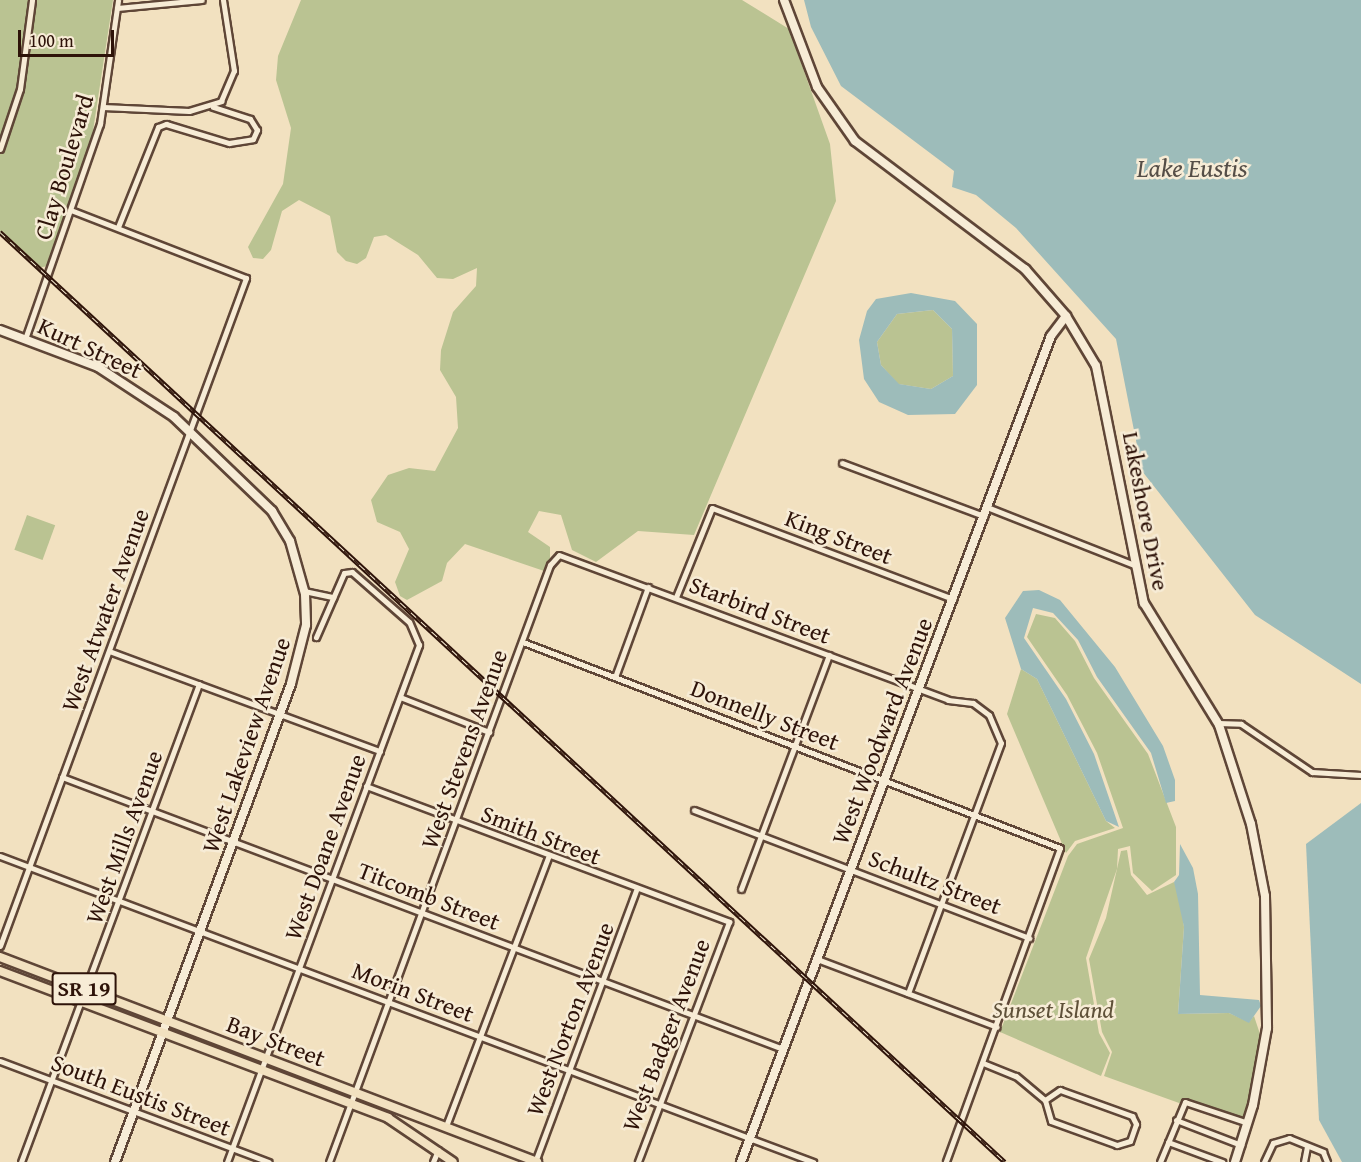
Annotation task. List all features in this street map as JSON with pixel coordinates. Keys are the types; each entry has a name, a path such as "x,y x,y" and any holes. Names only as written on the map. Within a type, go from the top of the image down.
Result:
{"main road":[{"name":"Bay Street","path":"0,957 536,1162"},
{"name":"Bay Street","path":"0,971 352,1104 422,1136 438,1148"},
{"name":"SR 19","path":"438,1148 453,1162"}],"street":[{"path":"0,149 20,90 32,0"},
{"name":"Clay Boulevard","path":"25,339 73,211 103,107 118,0"},
{"path":"117,8 202,0"},
{"path":"213,107 228,94 234,71 224,0"},
{"name":"Lakeshore Drive","path":"784,0 817,87 855,141 880,165 1010,255 1066,316 1101,381 1134,565 1147,610 1218,723 1256,848 1270,981 1267,1028 1248,1123 1235,1162"},
{"path":"73,211 118,227 158,127 166,124 229,143 253,139 257,130 250,119 213,107 189,111 103,107"},
{"name":"West Atwater Avenue","path":"0,946 110,651 188,430 245,286 246,276 238,272 118,227"},
{"name":"West Woodward Avenue","path":"741,1162 1051,336 1066,316"},
{"name":"Kurt Street","path":"0,330 124,381 188,430"},
{"name":"West Lakeview Avenue","path":"115,1162 234,842 302,650 304,591 290,541 272,511 188,430"},
{"path":"842,463 984,516"},
{"path":"987,507 1134,565"},
{"name":"King Street","path":"676,597 712,508 952,599"},
{"name":"Starbird Street","path":"557,555 676,597 919,689 985,710 1001,743 975,813"},
{"name":"West Stevens Avenue","path":"329,1162 557,555"},
{"name":"West Doane Avenue","path":"227,1162 400,698 419,636 352,572 344,573 333,597"},
{"path":"615,677 648,587"},
{"path":"304,591 333,597 316,637"},
{"name":"Donnelly Street","path":"523,642 975,813 1060,848 1029,938"},
{"path":"110,651 380,751"},
{"path":"741,889 829,655"},
{"name":"West Mills Avenue","path":"21,1162 199,684"},
{"path":"400,698 489,732"},
{"path":"1218,723 1241,724 1312,772 1361,775"},
{"name":"Titcomb Street","path":"62,777 783,1049"},
{"name":"Smith Street","path":"366,786 636,890 729,922"},
{"name":"Schultz Street","path":"693,810 1029,938"},
{"path":"908,993 975,813"},
{"name":"Morin Street","path":"0,855 813,1162"},
{"path":"446,1126 548,857"},
{"name":"West Norton Avenue","path":"536,1162 636,890"},
{"name":"West Badger Avenue","path":"638,1162 729,922"},
{"path":"946,1162 1029,938"},
{"path":"817,959 997,1027"},
{"name":"South Eustis Street","path":"0,1061 268,1162"},
{"path":"983,1063 1016,1077 1045,1100 1051,1120 1117,1145 1126,1144 1136,1126 1132,1116 1060,1089 1045,1100"},
{"path":"1160,1162 1176,1120 1188,1102 1248,1123"},
{"path":"1176,1120 1241,1145"},
{"path":"1264,1162 1282,1138 1323,1152 1327,1162"},
{"path":"1168,1142 1222,1162"},
{"path":"1304,1162 1307,1146"},
{"path":"433,1162 438,1148"}],"green space":[{"path":"0,0 113,0 91,144 47,266 39,268 0,234"},
{"path":"301,0 742,0 789,29 830,144 836,201 694,535 638,531 596,562 572,550 561,515 539,511 528,532 550,547 550,573 465,544 447,563 442,581 407,600 400,596 395,582 409,549 400,532 377,522 371,500 388,475 409,468 435,471 458,428 456,397 440,370 441,350 453,312 476,286 477,268 453,279 437,278 418,255 386,235 374,237 366,258 357,264 346,261 337,252 330,216 299,200 282,211 271,250 263,259 253,258 248,247 283,184 291,128 276,80 278,56"},
{"path":"933,310 952,329 953,376 931,389 898,384 881,365 877,342 897,314"},
{"path":"27,515 55,525 43,560 14,550"},
{"name":"Sunset Island","path":"1036,614 1055,618 1075,641 1094,678 1148,754 1176,827 1176,875 1152,891 1133,873 1130,846 1118,849 1117,869 1086,958 1099,1033 1110,1053 1101,1076 1000,1032 1068,856 1077,844 1123,828 1097,753 1067,695 1027,637"},
{"path":"1021,669 1037,679 1106,821 1115,828 1075,841 1066,853 1007,714"},
{"path":"1127,850 1131,875 1147,895 1174,882 1179,890 1184,927 1178,1014 1229,1013 1249,1022 1254,1016 1262,1040 1243,1126 1104,1076 1112,1052 1102,1032 1089,959 1106,918 1121,851"}],"water":[{"name":"Lake Eustis","path":"804,0 1361,0 1361,684 1255,615 1142,471 1116,339 1016,228 976,195 952,187 954,171 841,86 811,27"},
{"path":"911,293 955,301 977,324 977,385 955,414 908,415 879,402 864,379 859,340 867,311 876,299","holes":["933,310 952,329 953,376 931,389 899,384 881,365 877,342 897,314"]},
{"path":"1039,590 1060,600 1115,667 1163,746 1175,780 1175,801 1166,803 1151,753 1097,677 1078,640 1053,613 1033,608 1024,638 1066,699 1094,754 1119,827 1106,821 1037,679 1021,669 1005,618 1023,591"},
{"path":"1361,803 1361,1162 1342,1162 1319,1120 1306,844"},
{"path":"1180,844 1193,868 1198,894 1200,995 1259,1000 1261,1006 1249,1023 1229,1013 1178,1014 1184,927 1174,882 1179,875"}],"railway":[{"path":"0,232 1005,1162"}]}
